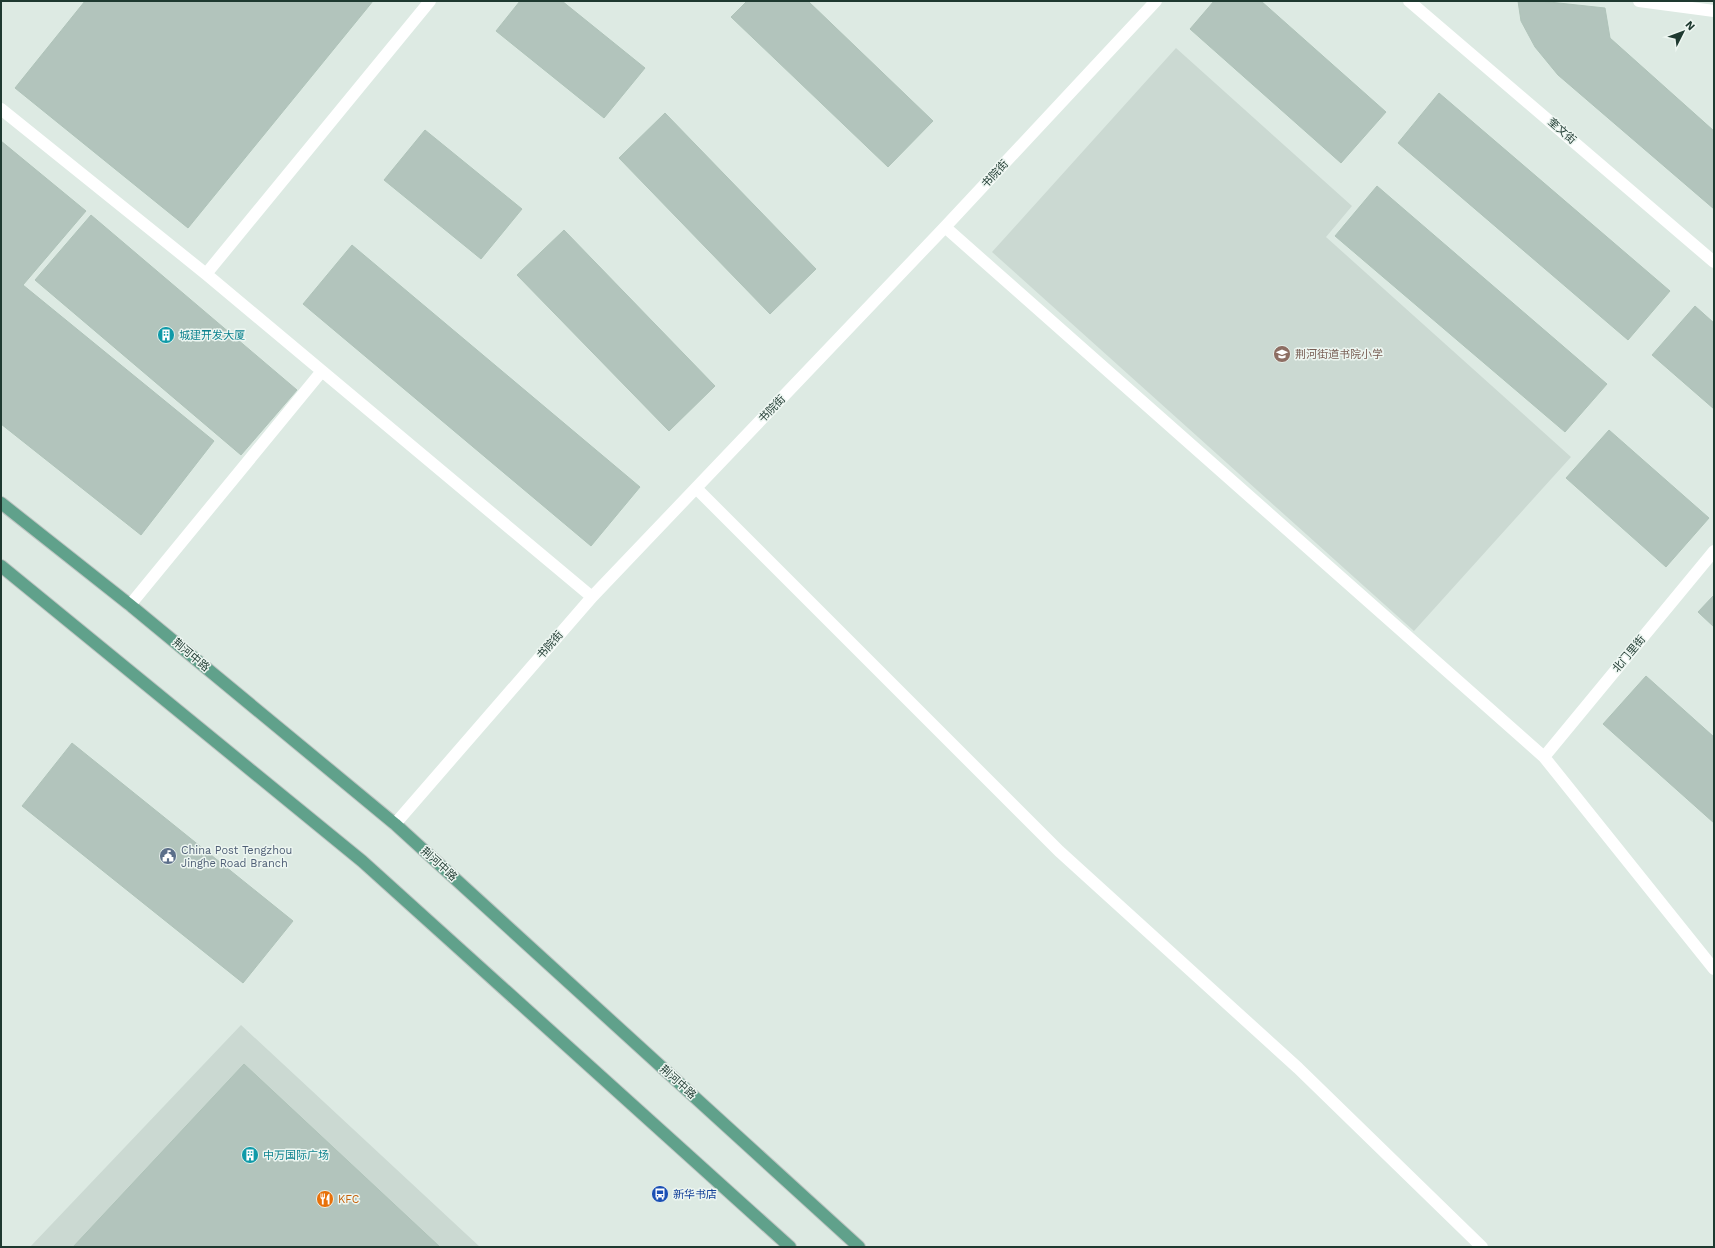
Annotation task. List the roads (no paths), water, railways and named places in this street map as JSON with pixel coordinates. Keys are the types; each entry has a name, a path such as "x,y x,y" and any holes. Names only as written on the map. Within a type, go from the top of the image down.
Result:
{"main road":[{"name":"荆河中路","path":"1,503 130,605 395,824 859,1247"},
{"path":"1,566 362,861 790,1247"}],"street":[{"path":"206,274 430,1"},
{"name":"书院街","path":"395,824 592,597 945,227 1156,1"},
{"name":"奎文街","path":"1409,1 1714,262"},
{"path":"1639,1 1714,10"},
{"path":"1,110 206,274 592,597"},
{"path":"945,227 1544,757 1714,969"},
{"path":"130,605 322,371"},
{"path":"696,488 1059,851 1298,1068 1482,1247"},
{"name":"北门里街","path":"1544,757 1714,551"}],"place":[{"name":"城建开发大厦","path":"166,335"},
{"name":"荆河街道书院小学","path":"1282,354"},
{"name":"China Post Tengzhou Jinghe Road Branch","path":"168,856"},
{"name":"中万国际广场","path":"250,1155"},
{"name":"新华书店","path":"660,1194"},
{"name":"KFC","path":"325,1199"}]}
